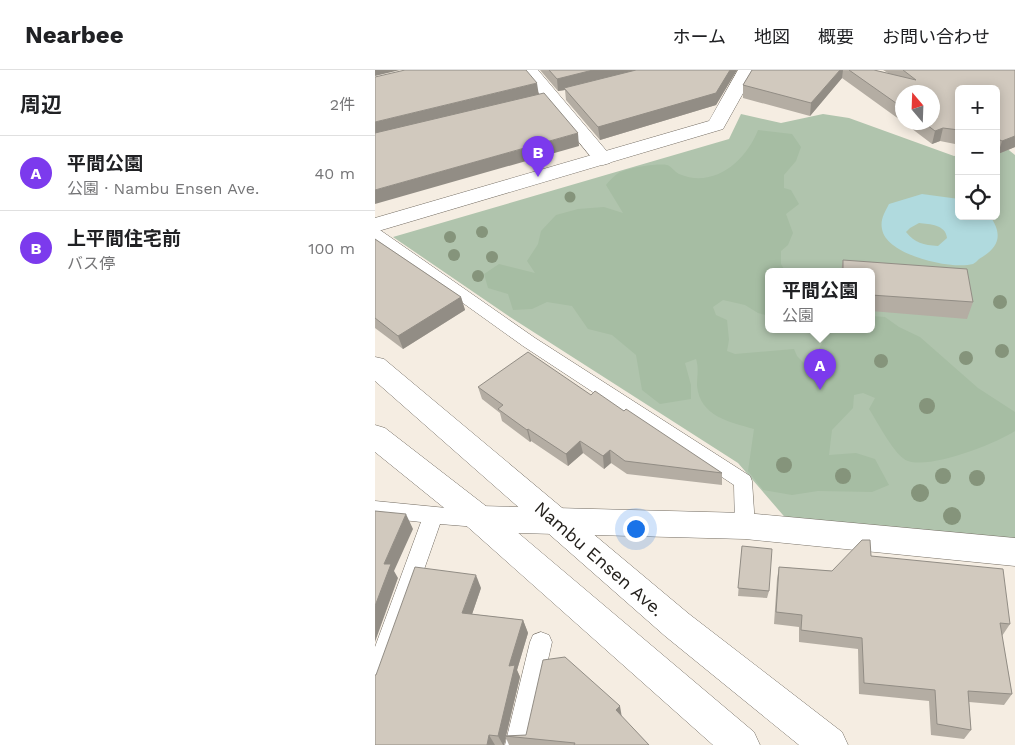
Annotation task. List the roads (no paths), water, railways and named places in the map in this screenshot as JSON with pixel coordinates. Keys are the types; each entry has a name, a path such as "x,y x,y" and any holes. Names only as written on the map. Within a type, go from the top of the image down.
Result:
{"street":[{"path":"529,70 603,159"},
{"path":"375,225 716,126 747,70"},
{"name":"Nambu Ensen Ave.","path":"375,366 677,625 829,745"},
{"path":"375,436 480,519 741,745"},
{"path":"480,519 745,526 1015,552"}],"lane":[{"path":"375,233 529,342 743,481 745,526"},
{"path":"375,509 480,519"},
{"path":"375,678 434,514"},
{"path":"517,745 541,642"}],"water":[{"path":"922,194 955,198 955,220 992,220 997,230 997,241 991,250 973,264 950,265 936,262 907,253 895,246 886,238 882,229 883,216 889,204","holes":["919,223 941,228 946,234 947,238 938,246 920,243 906,232"]}],"place":[{"name":"上平間住宅前","path":"538,177"},
{"name":"平間公園","path":"820,390"}]}
